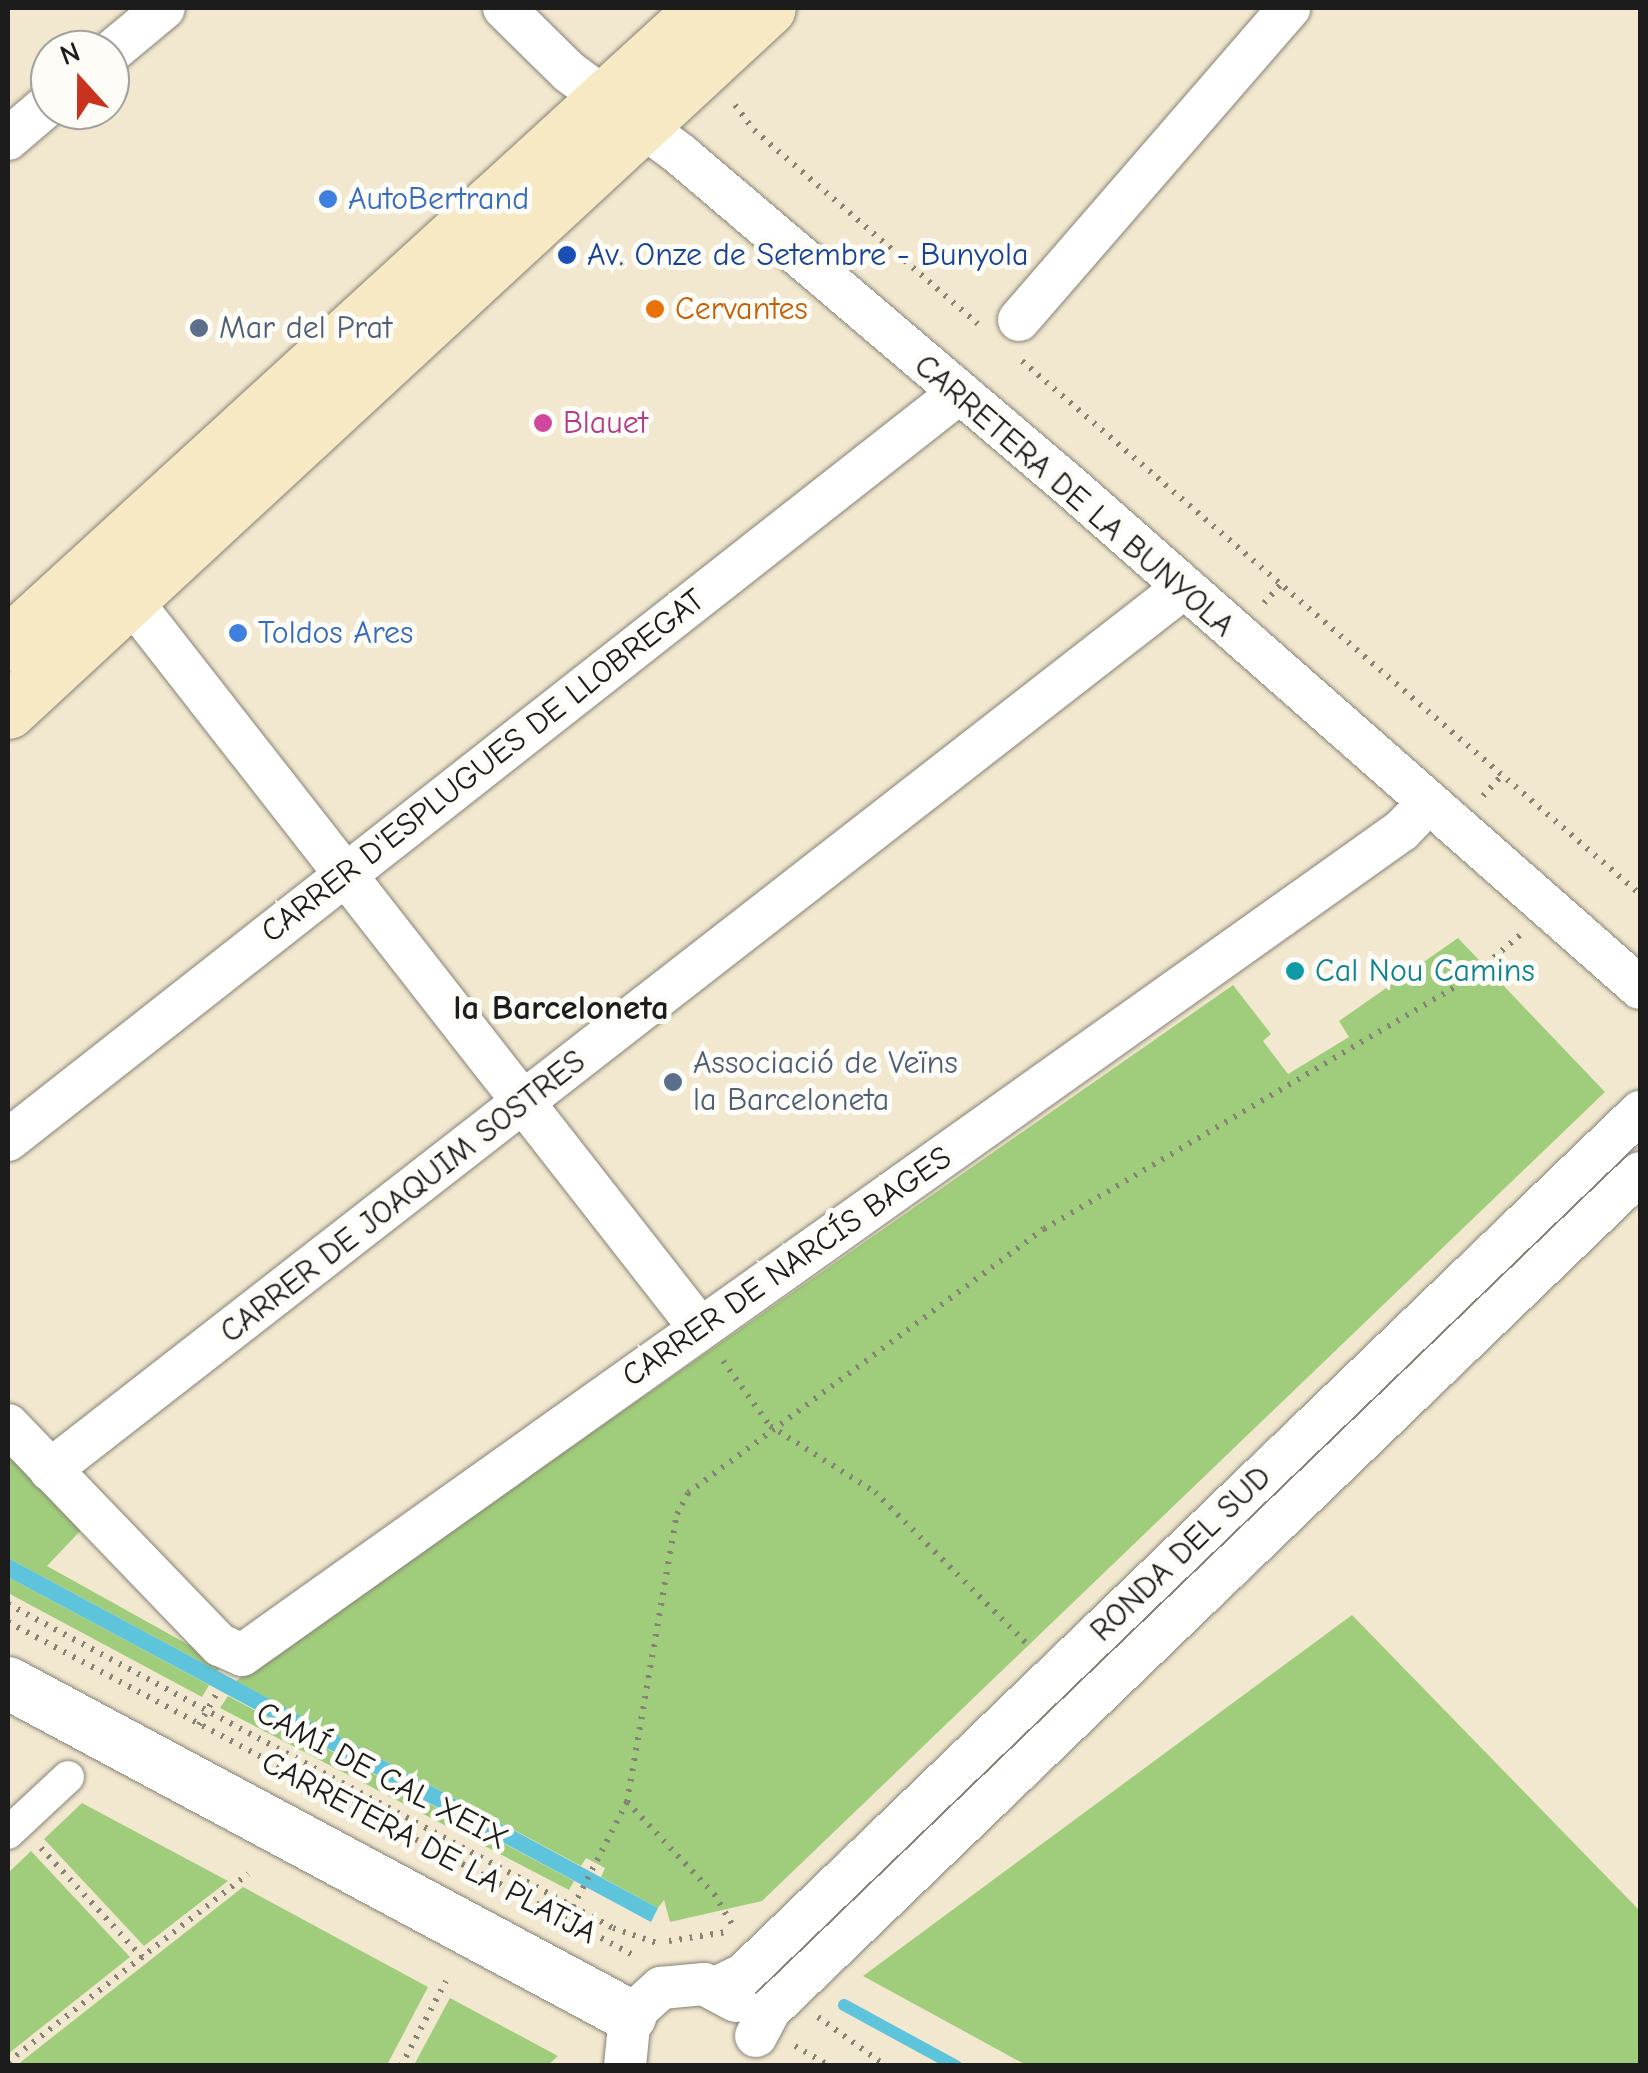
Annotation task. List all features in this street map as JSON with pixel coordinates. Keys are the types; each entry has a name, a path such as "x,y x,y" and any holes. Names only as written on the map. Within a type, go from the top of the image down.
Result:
{"main road":[{"path":"8,711 130,599 622,112 704,8"},
{"path":"8,644 622,112 768,8"}],"street":[{"path":"130,36 164,8"},
{"name":"CARRETERA DE LA BUNYOLA","path":"504,8 622,112 960,393 1426,805 1640,988"},
{"path":"1008,336 1289,8"},
{"path":"8,139 30,121"},
{"name":"CARRER D'ESPLUGUES DE LLOBREGAT","path":"8,1140 960,393"},
{"name":"CARRER DE JOAQUIM SOSTRES","path":"50,1470 1181,590"},
{"path":"130,599 699,1327"},
{"name":"CARRER DE NARCÍS BAGES","path":"50,1470 220,1646 242,1655 699,1327 1306,900 1402,830 1426,805"},
{"name":"RONDA DEL SUD","path":"716,1988 743,1975 1640,1112"},
{"name":"RONDA DEL SUD","path":"772,2030 1640,1173"},
{"path":"8,1425 50,1470"},
{"name":"CARRETERA DE LA PLATJA","path":"8,1683 628,2041"},
{"path":"13,1828 68,1777"},
{"path":"628,2041 661,1988 683,1982 716,1988 772,2030"}],"path":[{"path":"726,94 754,130 1008,336 1280,585 1640,894"},
{"path":"1257,611 1280,585"},
{"path":"573,1907 627,1802 676,1514 702,1478 1094,1196 1470,978 1521,934"},
{"path":"699,1327 770,1426 875,1492 1032,1650"},
{"name":"CAMÍ DE CAL XEIX","path":"8,1604 169,1690 210,1707 573,1907 655,1943 739,1936 714,1894 627,1802"},
{"name":"CARRETERA DE LA PLATJA","path":"8,1622 648,1960"},
{"path":"146,1710 169,1690"},
{"path":"199,1725 210,1707"},
{"path":"13,1828 142,1957"},
{"path":"8,2062 248,1874"},
{"path":"401,2066 446,1981"},
{"path":"772,2030 830,2066"},
{"path":"772,2030 852,2047 886,2066"}],"green space":[{"path":"1458,938 1605,1092 762,1901 670,1922 664,1900 658,1908 601,1877 605,1868 586,1858 581,1866 236,1681 1233,985 1271,1034 1263,1041 1288,1074 1349,1037 1339,1021"},
{"path":"8,1447 84,1527 47,1566 223,1664 218,1671 8,1558"},
{"path":"8,1577 209,1685 202,1697 8,1593"},
{"path":"1352,1615 1640,1911 1640,2065 1026,2065 863,1976"},
{"path":"228,1696 574,1881 569,1890 220,1708"},
{"path":"82,1803 228,1881 144,1946 44,1839"},
{"path":"31,1851 130,1957 8,2054 8,1873"},
{"path":"243,1887 428,1987 387,2065 17,2065"},
{"path":"450,1998 558,2056 548,2065 414,2065"}],"water":[{"path":"8,1558 658,1908 651,1922 8,1577"}],"waterway":[{"path":"844,2005 956,2066"}],"place":[{"name":"AutoBertrand","path":"328,199"},
{"name":"Av. Onze de Setembre - Bunyola","path":"567,255"},
{"name":"Cervantes","path":"655,309"},
{"name":"Mar del Prat","path":"199,328"},
{"name":"Blauet","path":"543,423"},
{"name":"Toldos Ares","path":"238,633"},
{"name":"Cal Nou Camins","path":"1295,971"},
{"name":"Associació de Veïns la Barceloneta","path":"673,1082"}],"district":[{"name":"la Barceloneta","path":"561,1008"}]}
